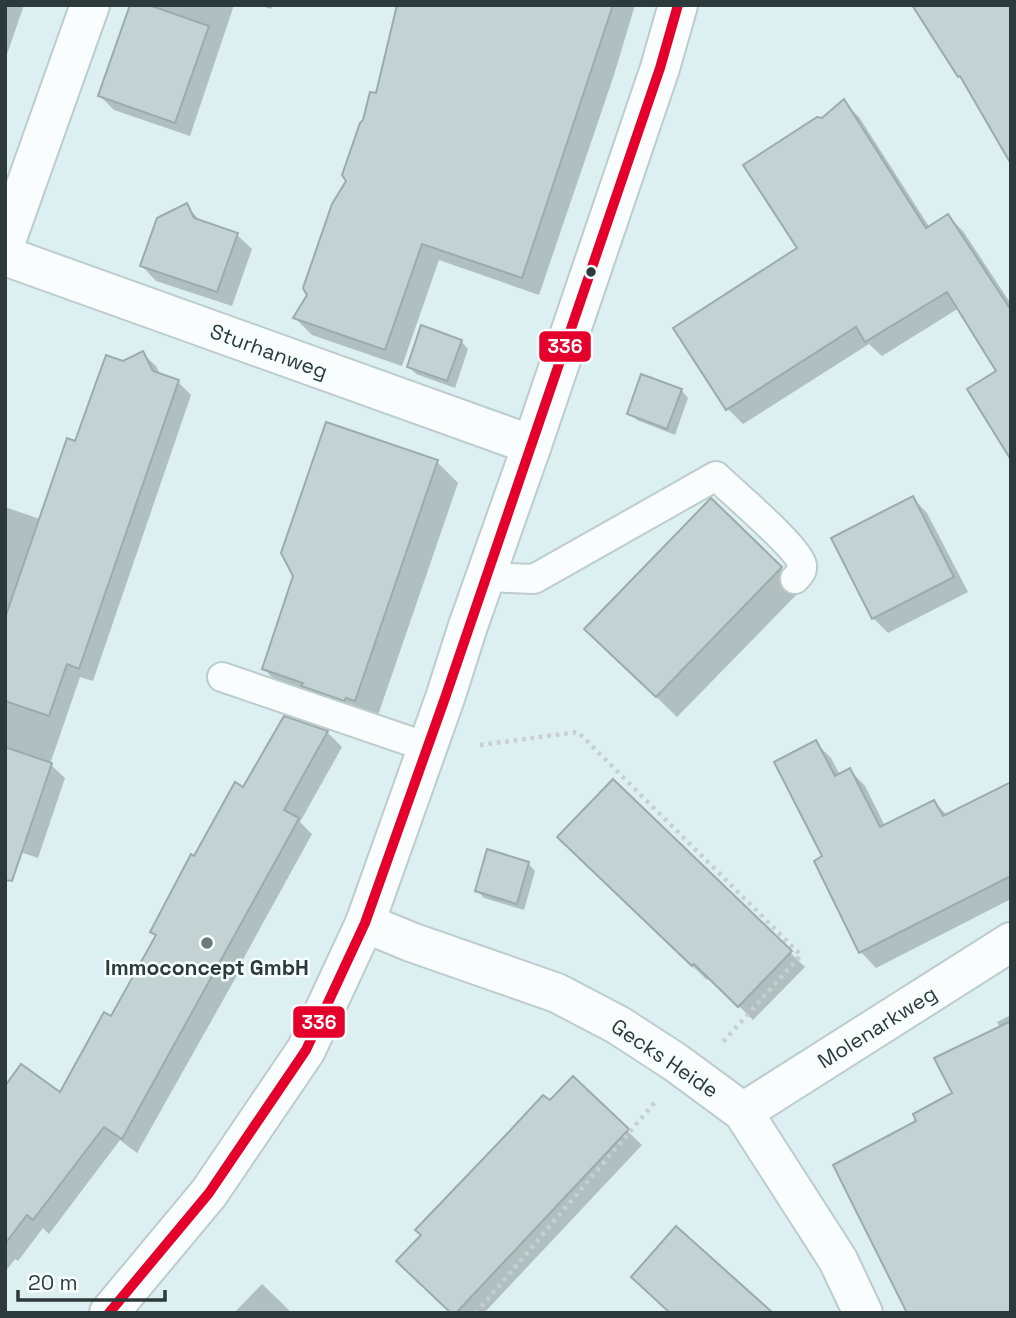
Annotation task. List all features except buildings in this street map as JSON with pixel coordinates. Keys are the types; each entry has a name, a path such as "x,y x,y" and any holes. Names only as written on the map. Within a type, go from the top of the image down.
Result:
{"street":[{"path":"5,244 90,5"},
{"path":"109,1313 209,1193 306,1050 365,923 532,445 660,68 678,5"},
{"name":"Sturhanweg","path":"5,256 532,445"},
{"name":"Gecks Heide","path":"365,923 557,993 618,1025 743,1112 838,1260 863,1313"},
{"name":"Molenarkweg","path":"743,1112 1011,942"}],"lane":[{"path":"486,577 534,579 716,476 792,549 802,563 802,572 795,579"},
{"path":"222,677 427,747"}],"path":[{"path":"476,1313 688,1072 801,955 578,732 480,745"}],"transit line":[{"name":"336","path":"109,1313 209,1193 306,1050 365,923 445,698 660,68 678,5"}],"place":[{"name":"Immoconcept GmbH","path":"207,943"}]}
